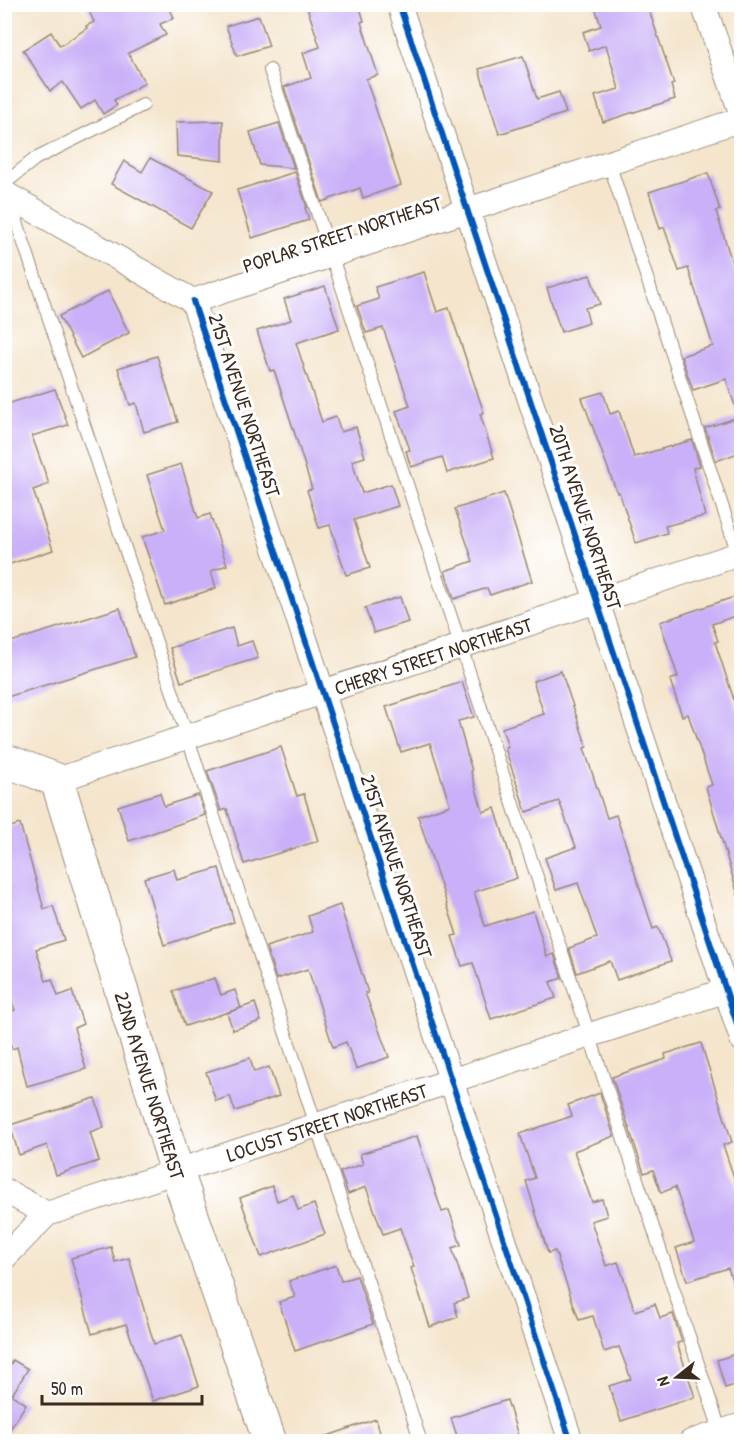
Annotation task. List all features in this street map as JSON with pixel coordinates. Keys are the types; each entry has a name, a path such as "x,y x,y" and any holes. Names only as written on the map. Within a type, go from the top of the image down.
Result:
{"street":[{"name":"20TH AVENUE NORTHEAST","path":"399,4 597,601 733,988 741,1040"},
{"path":"704,4 741,117"},
{"name":"POPLAR STREET NORTHEAST","path":"193,301 741,117"},
{"path":"6,191 193,301"},
{"name":"21ST AVENUE NORTHEAST","path":"193,301 571,1442"},
{"name":"CHERRY STREET NORTHEAST","path":"57,780 597,601 740,557"},
{"path":"4,760 57,780"},
{"name":"22ND AVENUE NORTHEAST","path":"57,780 177,1172 270,1442"},
{"name":"LOCUST STREET NORTHEAST","path":"4,1258 47,1214 733,988"},
{"path":"4,1190 47,1214"},
{"path":"691,1442 729,1433"}],"lane":[{"path":"270,70 590,1035 729,1433"},
{"path":"143,105 35,159 6,191 421,1442"},
{"path":"609,163 740,557"}],"building":[{"path":"86,4 168,4 174,18 160,24 166,35 128,53 145,83 114,100 117,105 103,114 95,100 81,109 63,82 50,91 23,50 51,32 60,46 87,28 86,26 94,22"},
{"path":"306,4 359,4 364,21 361,22 378,75 366,79 401,185 363,198 360,188 322,202 284,87 311,78 303,53 320,47"},
{"path":"594,4 647,4 674,84 671,85 675,99 603,122 595,96 619,89 606,45 589,51 583,32 601,26"},
{"path":"259,16 269,46 237,56 226,26"},
{"path":"523,56 537,99 559,92 566,113 499,134 479,69"},
{"path":"223,121 223,161 177,156 176,122"},
{"path":"279,123 294,168 260,165 250,132"},
{"path":"150,158 213,191 191,228 111,184 124,161 142,172"},
{"path":"295,172 309,220 252,238 237,190"},
{"path":"708,173 720,210 716,211 741,291 741,415 738,415 726,379 693,390 681,356 713,346 688,268 679,271 664,227 660,229 649,192"},
{"path":"424,272 437,312 449,308 484,413 480,414 494,458 447,473 442,457 411,467 406,451 410,450 396,411 410,406 383,328 366,333 357,306 379,299 375,287"},
{"path":"590,275 600,304 585,308 589,323 561,332 547,288"},
{"path":"325,286 339,329 296,343 322,422 336,417 341,432 356,427 365,457 352,461 362,493 391,484 398,506 354,520 370,568 346,575 330,525 319,528 307,490 312,489 294,431 274,370 270,371 257,331 291,320 284,299"},
{"path":"108,291 129,333 81,358 59,316"},
{"path":"157,356 178,422 144,432 136,403 130,405 118,368"},
{"path":"55,389 68,425 32,436 49,484 33,490 53,550 4,566 4,405"},
{"path":"603,392 610,414 619,411 634,457 692,440 700,466 693,468 705,516 665,526 667,533 636,543 619,492 617,493 582,398"},
{"path":"741,416 741,452 716,461 705,428"},
{"path":"181,464 198,518 210,514 227,565 211,571 216,588 165,605 142,537 165,530 147,475"},
{"path":"504,493 532,581 490,595 487,588 454,599 445,571 473,561 455,509"},
{"path":"737,596 741,614 712,624 718,641 715,642 738,712 741,711 741,895 738,895 706,787 712,785 688,714 682,716 670,680 678,677 660,622"},
{"path":"400,597 408,622 374,633 365,608"},
{"path":"120,608 135,657 4,698 4,644"},
{"path":"232,628 237,646 252,641 258,658 181,682 170,648"},
{"path":"561,671 587,747 584,748 607,818 616,815 653,929 658,927 671,961 617,980 610,961 577,973 569,948 597,938 578,883 556,890 545,858 576,847 559,801 526,812 505,748 508,747 502,728 544,714 533,681"},
{"path":"462,682 474,717 458,721 471,772 483,812 495,808 517,878 474,892 485,926 533,911 547,957 554,954 562,978 550,982 556,998 491,1019 473,963 462,966 452,936 457,935 418,816 450,805 430,743 401,752 386,707"},
{"path":"281,747 297,796 304,794 318,841 244,864 227,809 221,811 207,771"},
{"path":"160,793 164,806 198,795 205,815 129,841 118,806"},
{"path":"20,824 44,909 53,906 64,940 36,949 46,981 52,979 58,996 72,991 83,1024 74,1028 86,1069 27,1086 17,1047 12,1049 4,1026 4,1014 15,1010 4,980 4,829"},
{"path":"219,868 234,922 164,945 144,878 174,869 177,880"},
{"path":"340,905 368,993 365,993 389,1057 356,1069 346,1042 333,1047 308,969 276,979 266,947 313,932 308,916"},
{"path":"215,978 221,995 235,990 241,1008 185,1026 173,991"},
{"path":"255,1003 261,1021 233,1030 227,1013"},
{"path":"701,1043 732,1142 723,1145 741,1198 741,1299 739,1300 728,1268 687,1281 676,1248 694,1242 675,1187 661,1193 653,1170 644,1173 612,1077 666,1059 665,1054"},
{"path":"250,1058 254,1072 269,1067 279,1096 235,1111 230,1096 216,1101 206,1072"},
{"path":"600,1093 614,1136 574,1151 592,1202 602,1199 607,1216 591,1221 606,1266 618,1262 635,1311 655,1304 660,1318 673,1314 682,1342 677,1343 695,1397 621,1421 609,1386 631,1379 619,1347 604,1352 593,1316 579,1320 555,1251 548,1253 526,1181 535,1178 520,1134 572,1116 568,1105"},
{"path":"95,1098 104,1127 90,1132 99,1161 56,1175 47,1145 19,1155 10,1125"},
{"path":"417,1136 442,1212 449,1210 461,1245 452,1248 468,1298 454,1303 458,1317 430,1327 411,1268 414,1267 400,1228 383,1234 366,1187 348,1194 340,1172 363,1164 360,1154"},
{"path":"272,1186 277,1201 293,1195 298,1210 314,1204 325,1234 261,1257 240,1198"},
{"path":"111,1247 115,1262 129,1258 154,1344 182,1335 199,1386 153,1401 126,1324 92,1334 71,1258"},
{"path":"336,1265 341,1281 357,1276 373,1324 295,1351 279,1302 295,1297 289,1281"},
{"path":"741,1352 741,1383 725,1388 717,1360"},
{"path":"13,1360 28,1369 12,1395 26,1404 4,1439 4,1374"},
{"path":"507,1400 520,1442 459,1442 451,1418"},
{"path":"376,1419 381,1436 365,1442 320,1442 319,1439"}],"cycle path":[{"path":"399,4 742,1039"},
{"path":"193,301 571,1442"}]}
